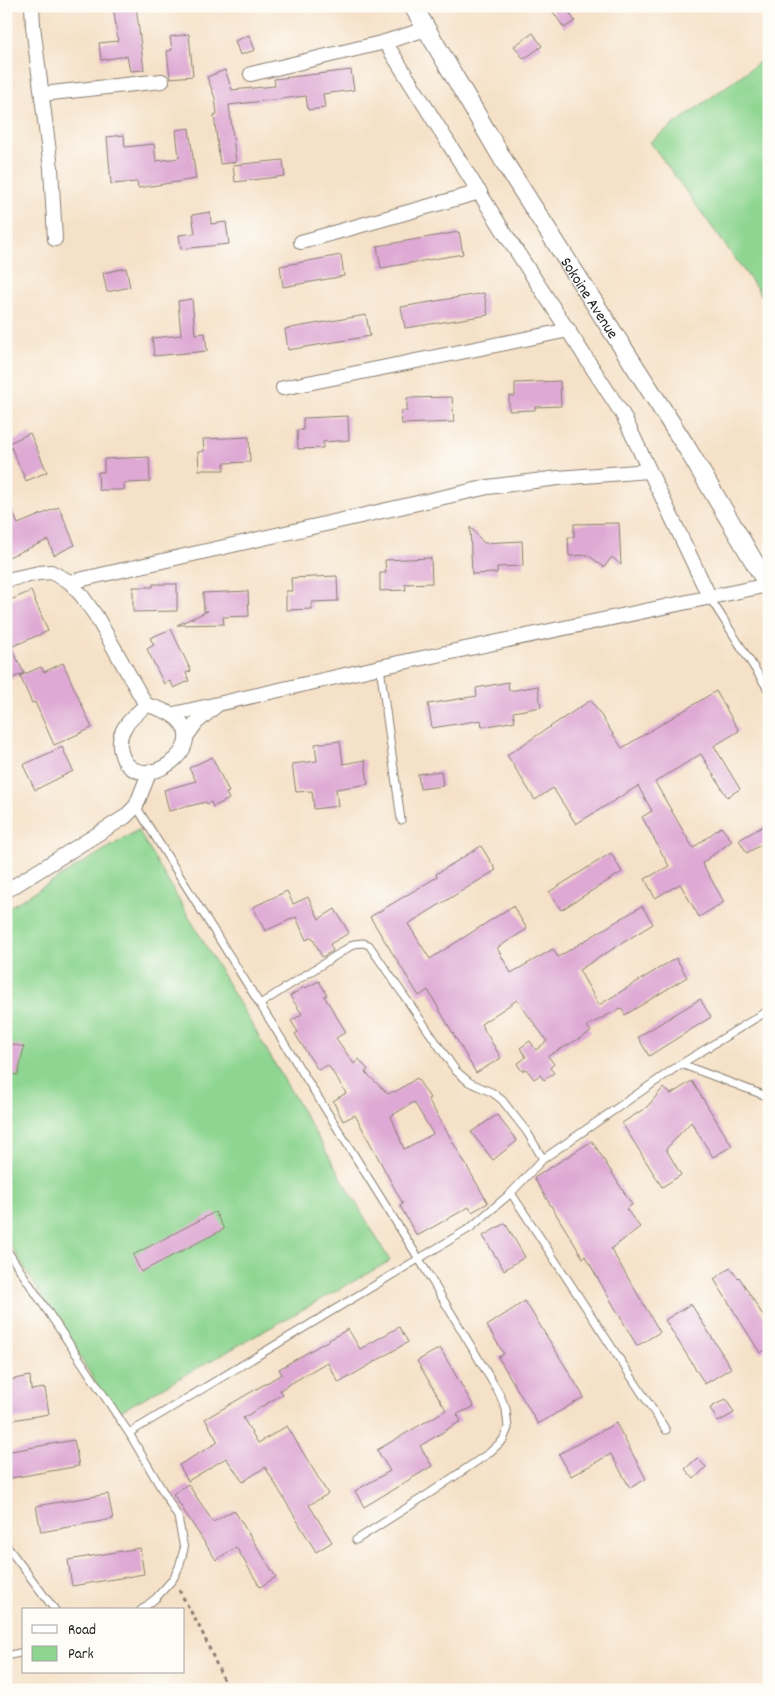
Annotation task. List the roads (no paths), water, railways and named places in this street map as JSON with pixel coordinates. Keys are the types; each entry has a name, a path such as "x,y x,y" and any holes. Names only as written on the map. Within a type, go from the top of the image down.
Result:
{"street":[{"path":"32,6 51,168 55,239"},
{"name":"Sokoine Avenue","path":"412,6 508,168 687,448 768,586"},
{"path":"251,74 386,42 426,28"},
{"path":"386,42 506,235 623,415 710,598"},
{"path":"42,94 162,81"},
{"path":"301,242 480,192"},
{"path":"283,388 569,330"},
{"path":"70,582 488,487 558,478 649,471"},
{"path":"6,580 51,572 70,582 96,616 146,705 174,714 183,725 186,736"},
{"path":"174,714 380,667 768,586"},
{"path":"146,705 126,723 120,734 120,748 123,762 133,769 149,773 162,769 176,759 184,746 186,736 196,723 220,703"},
{"path":"6,891 116,823 136,806 149,773"}],"lane":[{"path":"710,598 769,691"},
{"path":"380,667 401,820"},
{"path":"136,806 419,1259 499,1393 506,1409 508,1428 503,1440 490,1453 356,1540"},
{"path":"260,1004 354,944 363,943 369,945 456,1071 469,1082 493,1092 502,1100 527,1132 543,1159"},
{"path":"129,1433 470,1228 510,1193 543,1159 681,1064 769,1010"},
{"path":"681,1064 769,1097"},
{"path":"510,1193 666,1430"},
{"path":"6,1249 129,1433 178,1517 184,1549 179,1567 173,1579 156,1598 144,1608"},
{"path":"6,1545 53,1608"},
{"path":"6,1656 22,1652"}]}
